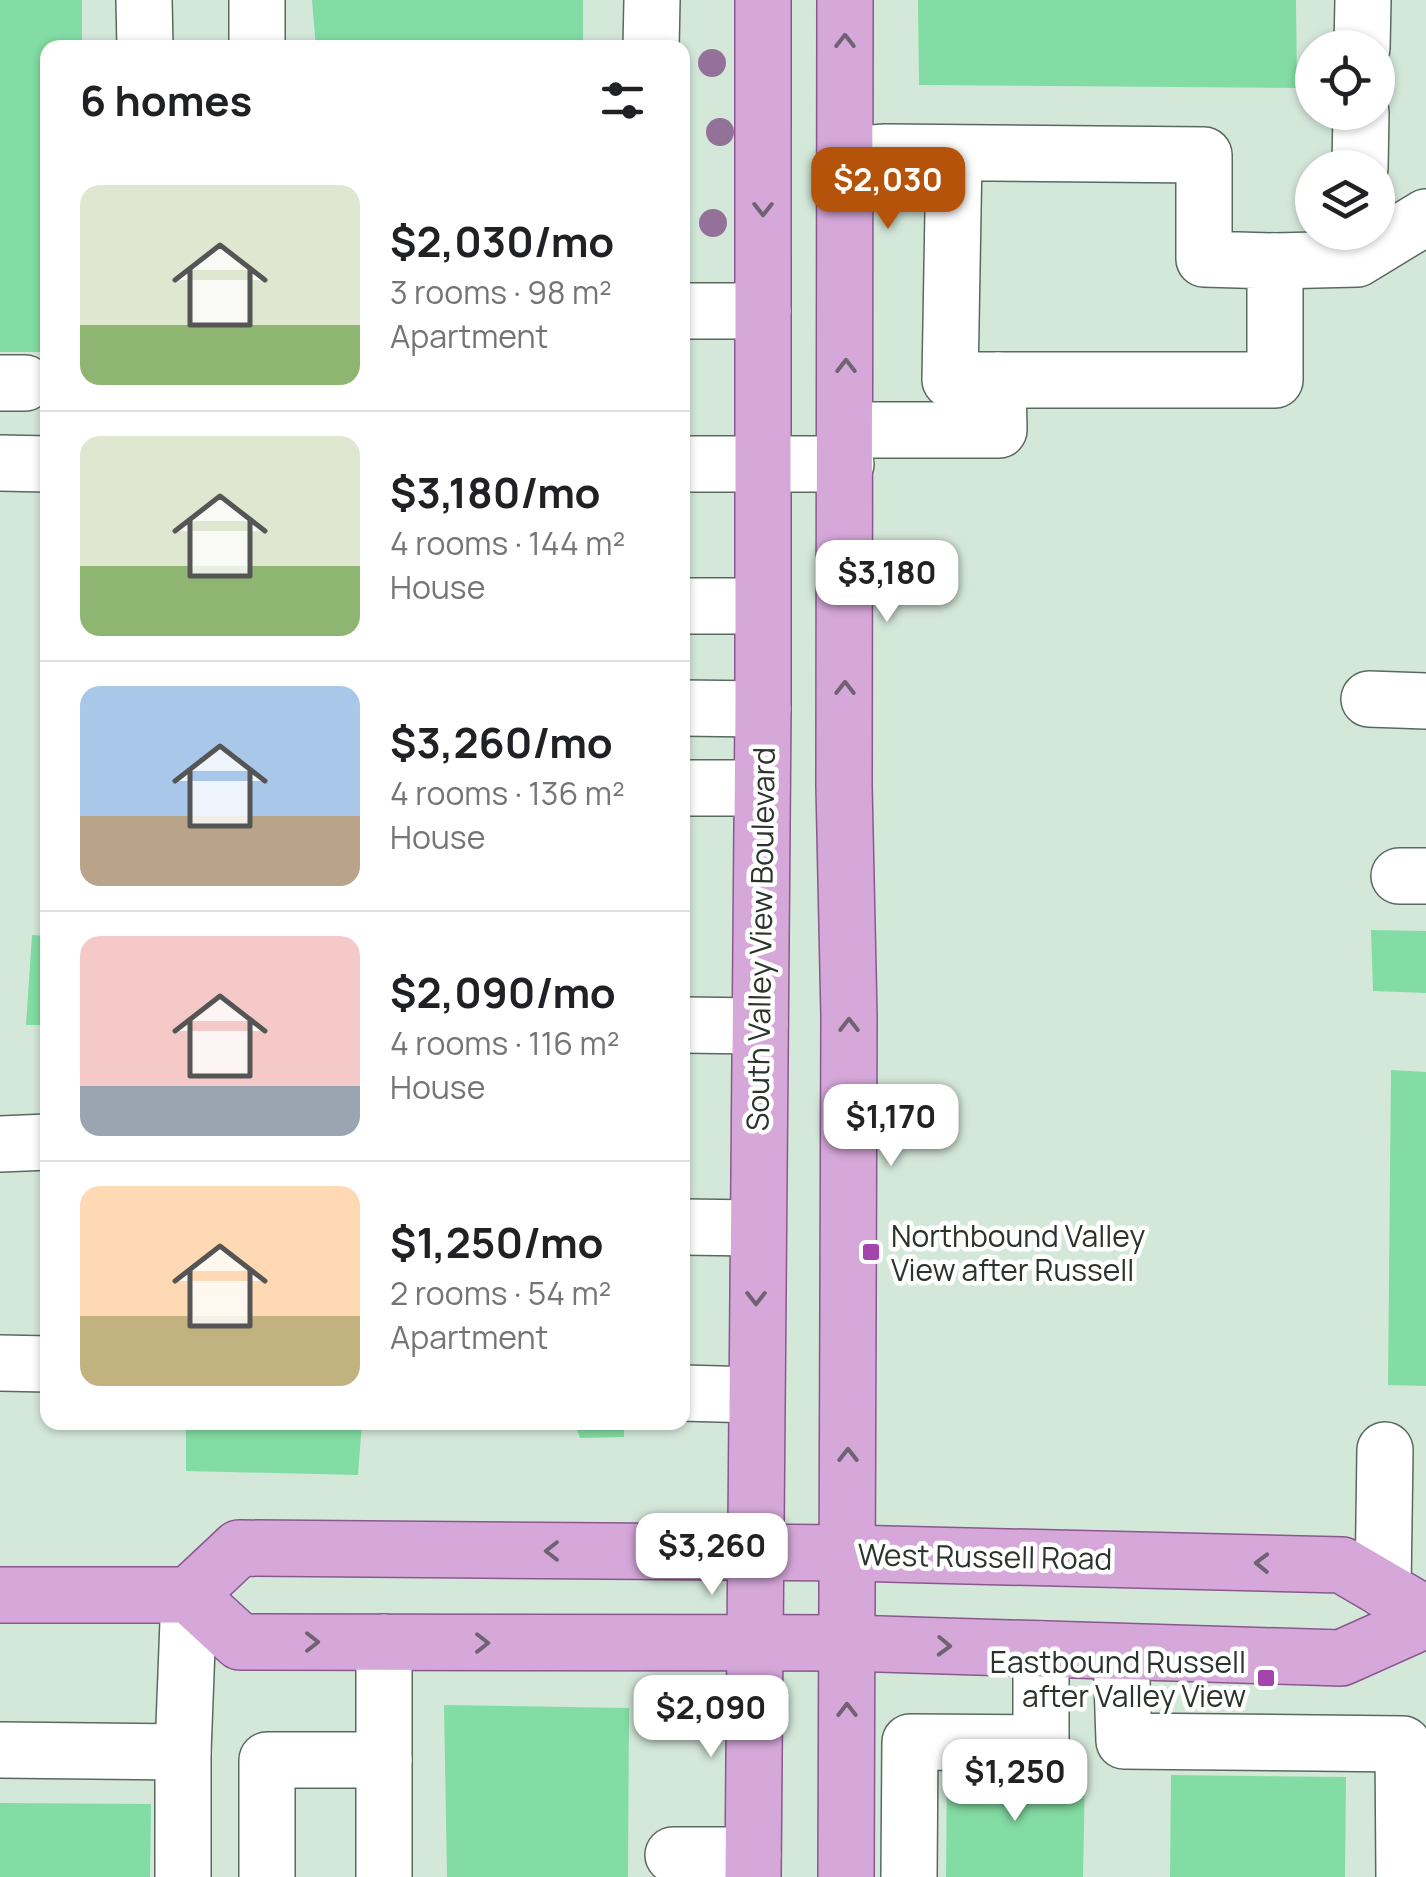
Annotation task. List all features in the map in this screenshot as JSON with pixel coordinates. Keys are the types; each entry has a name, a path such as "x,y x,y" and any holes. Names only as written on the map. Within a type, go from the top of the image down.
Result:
{"main road":[{"name":"South Valley View Boulevard","path":"753,1866 763,708 762,0"},
{"path":"845,0 846,1877"},
{"name":"West Russell Road","path":"189,1595 239,1548 847,1553 1342,1565 1404,1615"},
{"path":"0,1595 189,1595 240,1642 846,1644 1340,1658 1404,1615"}],"street":[{"path":"144,0 144,40"},
{"path":"257,40 258,0"},
{"path":"652,0 652,40"},
{"path":"1362,30 1363,0"},
{"path":"846,155 1204,156 1204,259 1275,261 1332,250"},
{"path":"954,155 950,380 1274,380 1275,261"},
{"path":"1395,229 1426,216"},
{"path":"690,311 763,311"},
{"path":"690,464 763,464 846,447 999,430 998,380"},
{"path":"0,464 40,464"},
{"path":"690,606 762,606"},
{"path":"1369,699 1426,700"},
{"path":"690,708 763,708"},
{"path":"690,788 762,788"},
{"path":"690,1025 760,1026"},
{"path":"0,1144 40,1142"},
{"path":"690,1227 756,1228"},
{"path":"0,1364 40,1364"},
{"path":"690,1394 756,1395"},
{"path":"1385,1450 1404,1615"},
{"path":"182,1877 182,1752 189,1595"},
{"path":"384,1642 384,1877"},
{"path":"909,1877 910,1742 1041,1744 1041,1649"},
{"path":"1122,1652 1124,1741 1414,1744 1404,1877"},
{"path":"0,1750 182,1752"},
{"path":"266,1877 267,1760 384,1760"},
{"path":"846,1763 910,1764"},
{"path":"672,1854 753,1866"}],"building":[{"path":"0,0 82,0 82,40 40,40 40,352 0,352"},
{"path":"312,0 583,0 583,40 315,40"},
{"path":"918,0 1296,0 1295,88 919,85"},
{"path":"1371,930 1426,931 1426,993 1373,991"},
{"path":"32,935 40,936 40,1025 26,1025"},
{"path":"1391,1070 1426,1072 1426,1386 1388,1385"},
{"path":"186,1430 361,1430 358,1475 186,1471"},
{"path":"577,1430 624,1430 624,1437 580,1438"},
{"path":"444,1705 629,1708 628,1877 447,1877"},
{"path":"947,1768 1085,1774 1083,1877 946,1877"},
{"path":"1171,1775 1346,1777 1345,1877 1170,1877"},
{"path":"0,1803 151,1804 150,1877 0,1877"}],"place":[{"name":"Northbound Valley View after Russell","path":"871,1252"},
{"name":"Eastbound Russell after Valley View","path":"1266,1678"}]}
